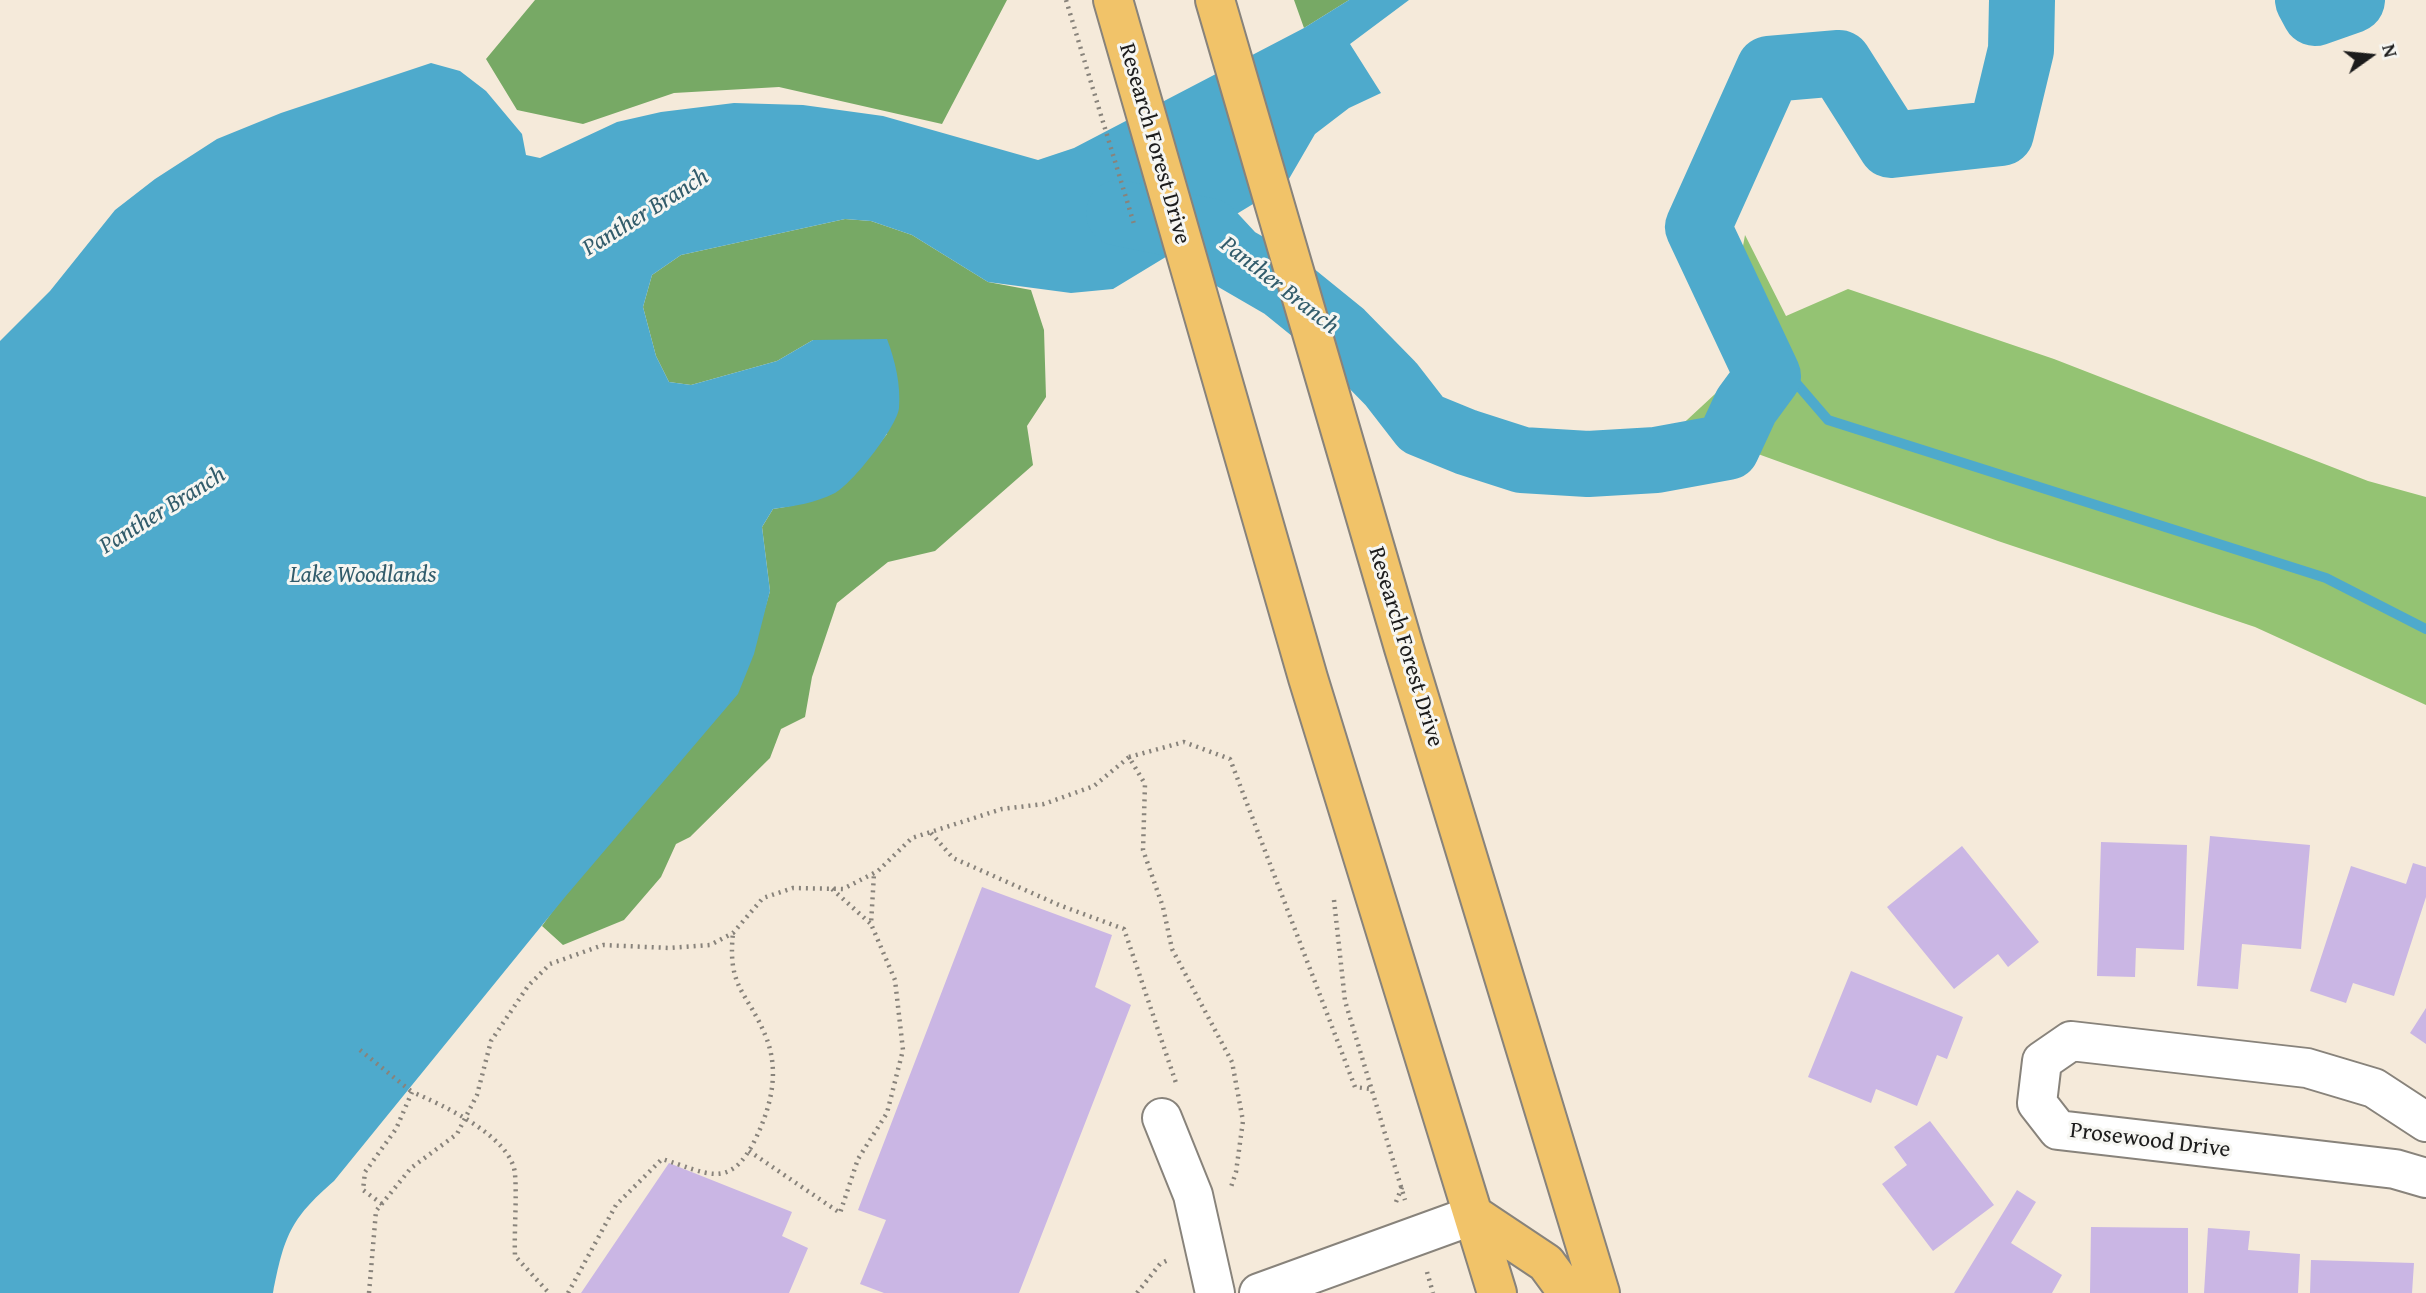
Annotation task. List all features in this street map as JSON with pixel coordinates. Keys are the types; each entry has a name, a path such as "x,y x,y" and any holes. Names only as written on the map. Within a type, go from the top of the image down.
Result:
{"main road":[{"name":"Research Forest Drive","path":"1113,0 1308,678 1497,1293"},
{"name":"Research Forest Drive","path":"1215,0 1404,648 1600,1293"},
{"path":"1474,1215 1546,1263 1568,1293"}],"street":[{"name":"Prosewood Drive","path":"2426,1122 2374,1088 2307,1068 2071,1041 2042,1061 2037,1103 2058,1130 2395,1169 2426,1178"},
{"path":"1171,1107 1215,1293"},
{"path":"1259,1293 1405,1222 1474,1215"}],"path":[{"path":"369,1293 376,1211 411,1168 457,1134 477,1095 491,1041 528,986 550,964 603,945 669,948 710,945 733,933 763,898 793,888 843,889 874,873 912,838 1002,809 1044,804 1094,786 1129,757 1184,742 1230,759 1355,1087 1371,1089"},
{"path":"1129,757 1145,784 1143,850 1163,906 1172,949 1231,1062 1243,1121 1236,1172 1229,1192"},
{"path":"931,833 953,858 1059,905 1124,929 1165,1044 1171,1107"},
{"path":"871,924 874,873"},
{"path":"749,1150 840,1213 858,1159 887,1113 902,1050 895,980 871,924 832,889"},
{"path":"1333,895 1345,1001 1402,1187 1405,1222 1433,1293"},
{"path":"568,1293 616,1205 662,1159 715,1175 733,1171 749,1150 769,1110 774,1071 767,1038 734,978 730,958 733,933"},
{"path":"360,1050 412,1092 465,1119 505,1148 515,1172 515,1256 549,1293"},
{"path":"382,1204 363,1190 365,1172 396,1129 412,1092"},
{"path":"1402,1187 1405,1222"},
{"path":"1137,1293 1160,1264 1171,1258"}],"green space":[{"path":"535,0 1007,0 942,124 779,87 674,93 583,124 517,110 486,59"},
{"path":"1294,0 1349,0 1304,28"},
{"path":"845,219 871,221 912,235 988,282 1031,290 1044,330 1046,397 1027,426 1033,465 935,551 888,562 837,603 812,677 805,717 781,729 770,758 690,837 676,844 661,877 624,920 563,945 542,926 761,622 770,591 762,527 773,509 814,500 840,487 851,478 887,434 813,340 777,361 691,385 669,382 656,356 643,307 652,275 681,255"},
{"path":"1745,235 1786,316 1848,289 2054,359 2368,481 2426,497 2426,705 2255,627 1998,541 1758,454 1667,465 1660,445 1742,369 1709,272 1738,274"}],"water":[{"name":"Lake Woodlands","path":"1349,0 1409,0 1350,44 1381,93 1349,108 1315,134 1286,184 1113,289 1071,293 988,282 912,235 871,221 845,219 681,255 652,275 643,307 656,356 669,382 691,385 777,361 813,340 887,339 897,373 899,408 896,417 862,467 835,493 812,502 773,509 762,527 770,591 754,654 738,694 565,897 334,1181 298,1218 281,1257 273,1293 0,1293 0,341 50,291 115,210 155,179 217,139 281,113 431,63 460,71 486,91 522,134 526,155 540,158 617,122 661,112 734,103 803,105 883,116 1038,160 1074,148 1304,28"}],"building":[{"path":"2210,836 2310,845 2301,949 2242,944 2238,989 2197,986"},
{"path":"2101,842 2187,845 2184,950 2136,948 2135,977 2097,976"},
{"path":"1962,846 2039,942 2008,967 1998,954 1954,989 1887,907"},
{"path":"2413,863 2426,867 2426,897 2394,996 2353,983 2346,1003 2310,991 2351,866 2406,884"},
{"path":"982,887 1112,935 1095,987 1131,1005 1019,1293 884,1293 860,1284 886,1220 858,1210"},
{"path":"1851,971 1963,1017 1947,1059 1937,1055 1917,1106 1876,1089 1871,1103 1808,1077"},
{"path":"2426,1008 2426,1044 2410,1033"},
{"path":"1930,1121 1994,1205 1933,1251 1882,1184 1907,1165 1894,1147"},
{"path":"669,1163 792,1212 782,1236 808,1248 789,1293 581,1293"},
{"path":"2017,1190 2036,1202 2011,1243 2062,1275 2052,1293 1954,1293"},
{"path":"2091,1227 2188,1228 2188,1293 2090,1293"},
{"path":"2208,1228 2250,1231 2248,1250 2300,1254 2298,1293 2204,1293"},
{"path":"2311,1260 2414,1263 2412,1293 2310,1293"}],"waterway":[{"name":"Panther Branch","path":"1119,213 1209,231 1234,258 1284,287 1342,334 1391,384 1422,424 1466,442 1522,460 1588,464 1656,460 1727,447 1746,406 1768,376 1698,227 1769,69 1839,63 1891,145 2001,133 2021,50 2022,0"},
{"name":"Panther Branch","path":"2308,0 2315,13 2352,0"},
{"path":"1768,376 1797,384 1828,420 2326,578 2426,629"}]}
